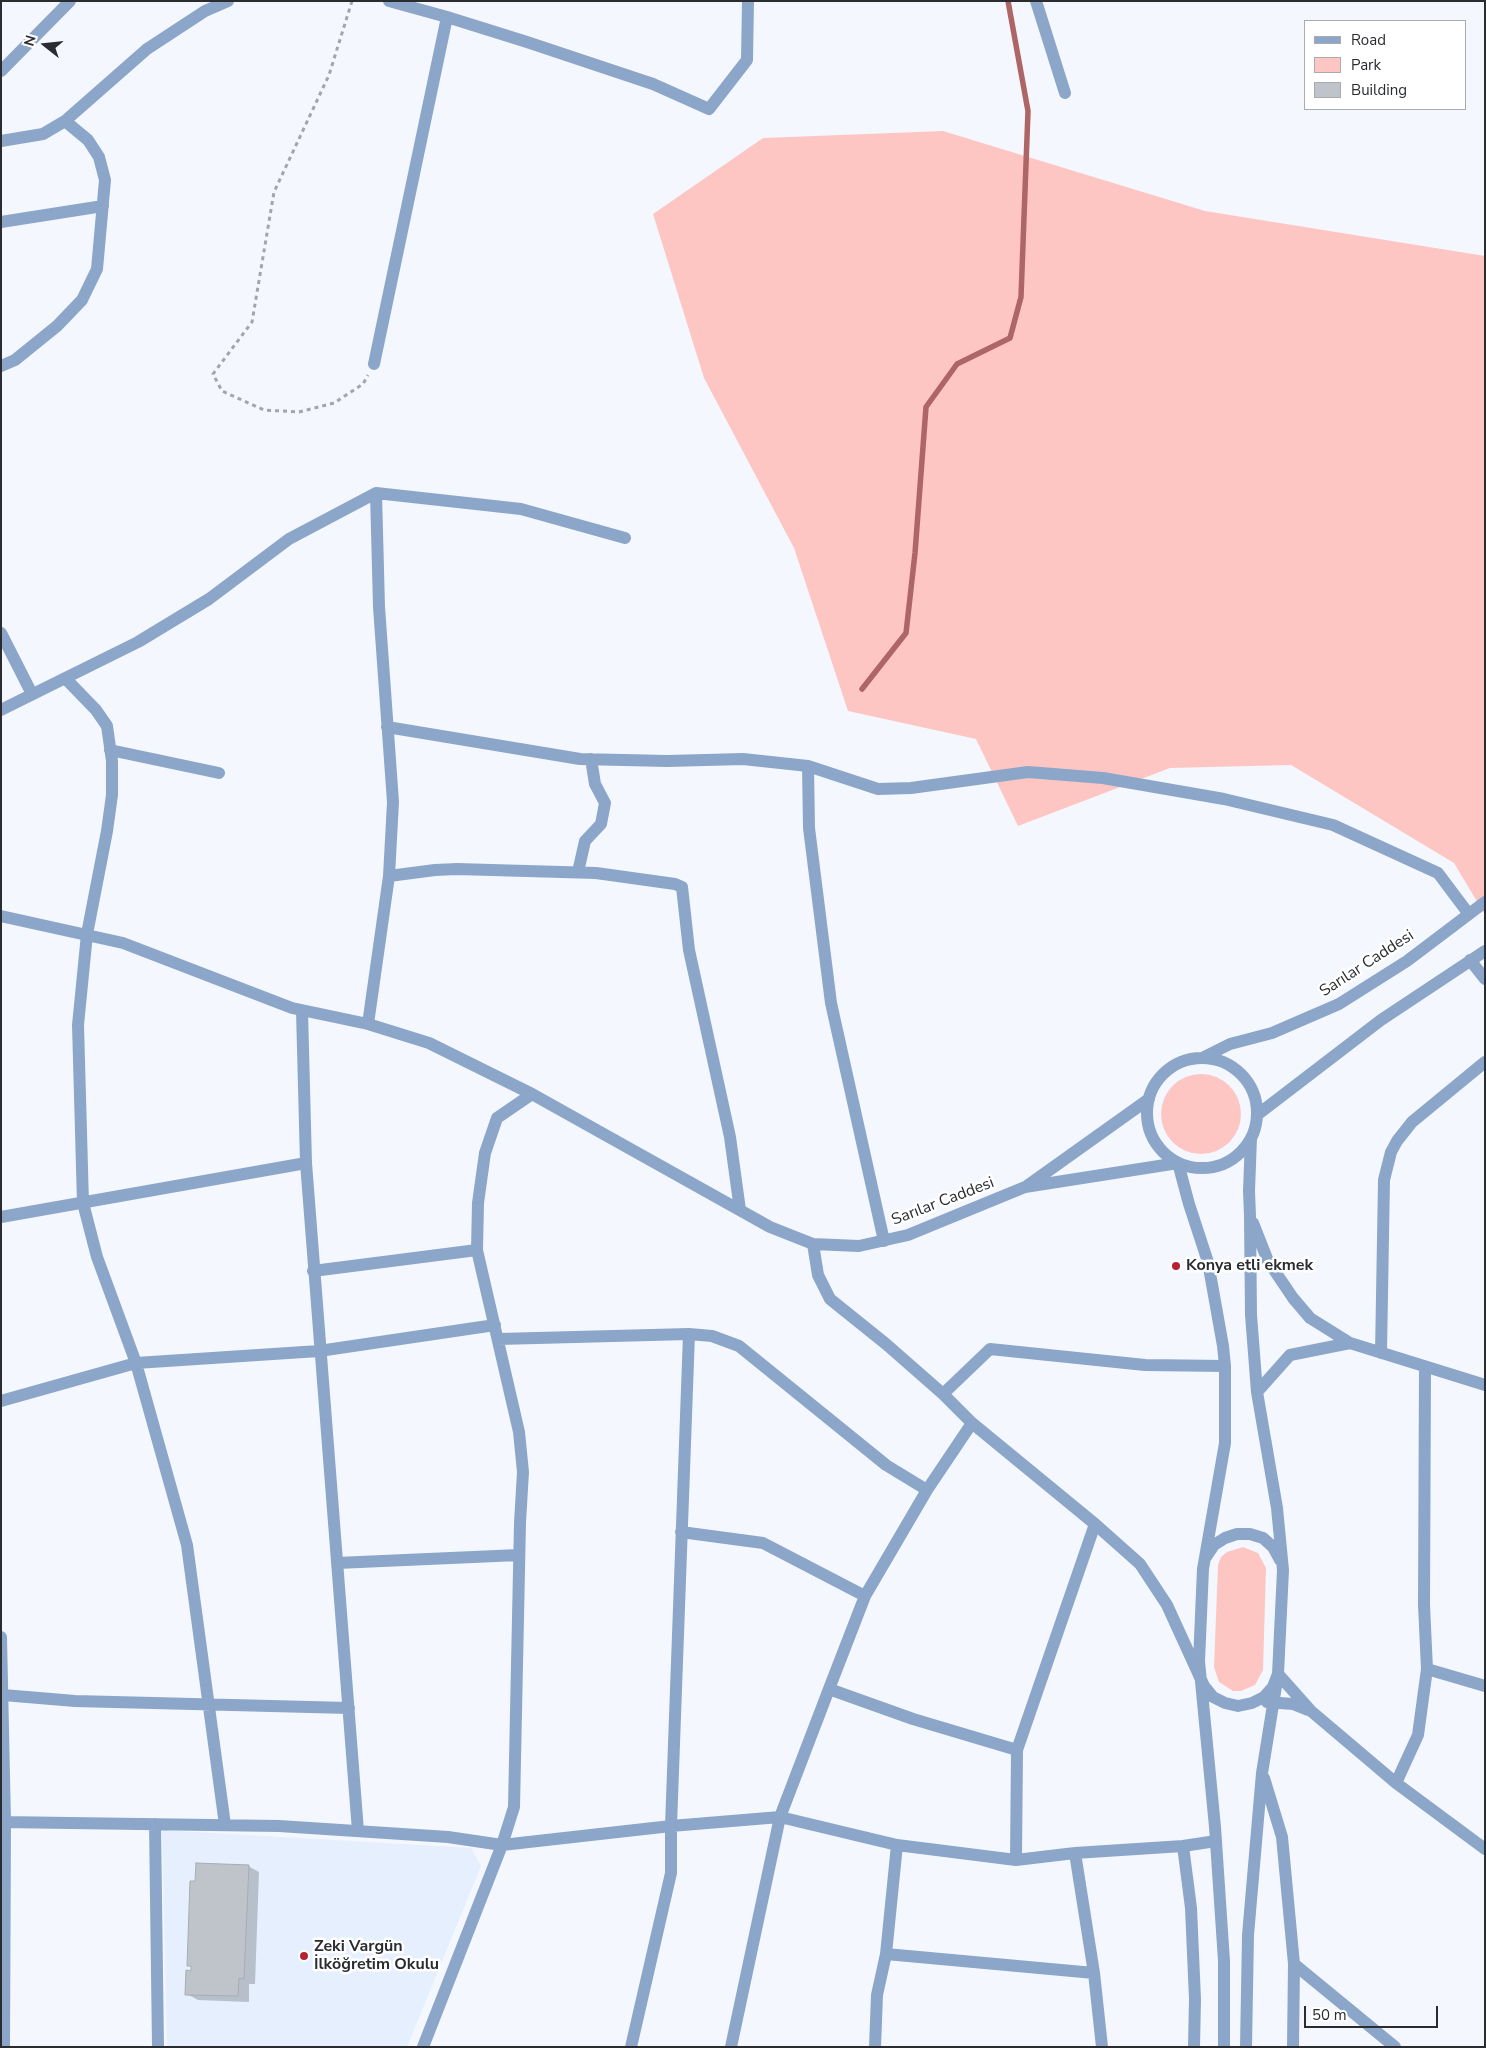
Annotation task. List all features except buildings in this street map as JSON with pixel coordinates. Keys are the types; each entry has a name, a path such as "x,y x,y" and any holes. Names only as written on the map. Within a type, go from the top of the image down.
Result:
{"street":[{"path":"1,72 70,1"},
{"path":"1,141 43,134 65,121 147,49 205,6 228,1"},
{"path":"388,1 447,17 654,84 709,109 747,60 748,1"},
{"path":"1036,1 1065,93"},
{"path":"374,364 447,17"},
{"path":"1,366 15,360 57,326 82,300 97,269 105,180 99,157 88,140 65,121"},
{"path":"1,222 103,206"},
{"path":"368,1024 389,876 393,802 379,607 376,493"},
{"path":"1,710 138,642 209,599 289,539 376,493 521,509 625,538"},
{"path":"1,633 32,694"},
{"path":"64,678 96,710 107,726 112,795 87,934 78,1026 83,1203 98,1257 136,1363 187,1545 225,1824"},
{"path":"387,727 580,759 667,761 743,759 808,766 878,790 911,788 1028,772 1103,778 1224,799 1333,825 1438,873 1468,913"},
{"path":"110,750 219,772"},
{"path":"578,872 585,841 601,824 605,803 595,784 591,759"},
{"path":"808,766 809,828 831,1003 884,1241"},
{"path":"389,876 458,869 578,872 657,881 682,887 689,950 730,1137 740,1210"},
{"name":"Sarılar Caddesi","path":"1202,1058 1230,1044 1272,1033 1339,1004 1407,961 1485,902"},
{"name":"Sarılar Caddesi","path":"1,916 123,943 302,1011 368,1024 429,1043 532,1094 770,1227 813,1244 859,1246 908,1235 1025,1187 1149,1099"},
{"path":"1257,1116 1381,1020 1485,951"},
{"path":"1470,960 1485,979"},
{"path":"302,1011 306,1163 313,1271 358,1831"},
{"name":"Sarılar Caddesi","path":"1202,1058 1219,1060 1235,1069 1247,1082 1255,1098 1257,1116 1251,1138 1241,1152 1227,1162 1211,1168 1194,1168 1178,1163 1162,1152 1152,1136 1147,1118 1149,1099 1156,1083 1168,1070 1184,1061 1202,1058"},
{"path":"1381,1353 1384,1180 1391,1152 1412,1122 1485,1062"},
{"path":"423,2047 502,1844 514,1807 519,1555 523,1472 519,1432 477,1250 478,1203 485,1153 497,1118 532,1094"},
{"path":"1246,2047 1248,1934 1262,1773 1278,1674 1283,1570 1277,1508 1257,1392 1250,1307 1249,1191 1251,1138"},
{"path":"1,1217 306,1163"},
{"path":"1178,1163 1188,1204 1208,1262 1225,1366 1225,1443 1203,1569 1199,1674 1216,1841 1224,1961 1224,2047"},
{"name":"Sarılar Caddesi","path":"1025,1187 1178,1163"},
{"path":"1250,1216 1268,1261 1293,1298 1310,1318 1350,1343 1485,1385"},
{"path":"813,1244 818,1275 830,1299 944,1394 972,1423 1095,1524 1140,1564 1167,1605 1204,1686 1213,1697 1225,1703 1238,1706 1274,1701 1293,1704 1311,1711"},
{"path":"313,1271 477,1250"},
{"path":"1,1401 136,1363 319,1351 495,1325"},
{"path":"499,1339 688,1334 712,1336 739,1346 886,1465 927,1490"},
{"path":"631,2047 671,1873 688,1334"},
{"path":"1257,1392 1290,1355 1350,1343"},
{"path":"944,1394 990,1349 1145,1365 1225,1366"},
{"path":"1396,1783 1418,1735 1427,1669 1424,1605 1425,1367"},
{"path":"731,2047 780,1817 829,1689 865,1596 927,1490 972,1423"},
{"path":"1016,1860 1017,1750 1095,1524"},
{"path":"681,1532 763,1544 865,1596"},
{"path":"1203,1569 1206,1556 1214,1545 1225,1538 1237,1534 1250,1534 1263,1538 1273,1546 1280,1558 1283,1570"},
{"path":"337,1563 519,1555"},
{"path":"1,1637 4,2047"},
{"path":"1427,1669 1485,1686"},
{"path":"1252,1703 1264,1697 1273,1687 1278,1674"},
{"path":"1278,1674 1311,1711 1396,1783 1485,1849"},
{"path":"829,1689 913,1719 1017,1750"},
{"path":"2,1695 75,1700 349,1708"},
{"path":"1262,1773 1282,1837 1294,1964 1293,2047"},
{"path":"3,1822 225,1824 448,1837 502,1844 671,1826 780,1817 897,1845 1016,1860 1075,1853 1183,1846 1216,1841"},
{"path":"155,1824 158,2047"},
{"path":"875,2047 877,1995 886,1954 897,1845"},
{"path":"1183,1846 1192,1908 1195,1999 1194,2047"},
{"path":"1075,1853 1094,1973 1102,2047"},
{"path":"886,1954 1094,1973"},
{"path":"1294,1964 1395,2047"}],"path":[{"path":"352,1 329,75 274,192 252,322 213,374 222,391 264,410 299,412 334,403 363,384 374,364"}],"shaded area":[{"name":"Zeki Vargün İlköğretim Okulu","path":"162,1830 471,1848 481,1866 407,2047 167,2047"}],"green space":[{"path":"943,131 1205,211 1485,256 1485,915 1454,863 1291,765 1170,768 1018,826 976,739 848,711 794,548 704,378 653,214 763,138"},
{"path":"1201,1074 1216,1077 1229,1086 1238,1099 1241,1114 1238,1129 1229,1142 1216,1151 1201,1154 1186,1151 1173,1142 1164,1129 1161,1114 1164,1099 1173,1086 1186,1077"},
{"path":"1243,1547 1258,1553 1266,1568 1263,1670 1255,1685 1241,1691 1233,1691 1219,1682 1214,1667 1218,1565 1221,1557 1227,1552"}],"waterway":[{"path":"862,689 906,633 915,553 926,407 957,364 1010,338 1021,297 1028,111 1008,1"}],"place":[{"name":"Konya etli ekmek","path":"1176,1266"},
{"name":"Zeki Vargün İlköğretim Okulu","path":"304,1956"}]}
